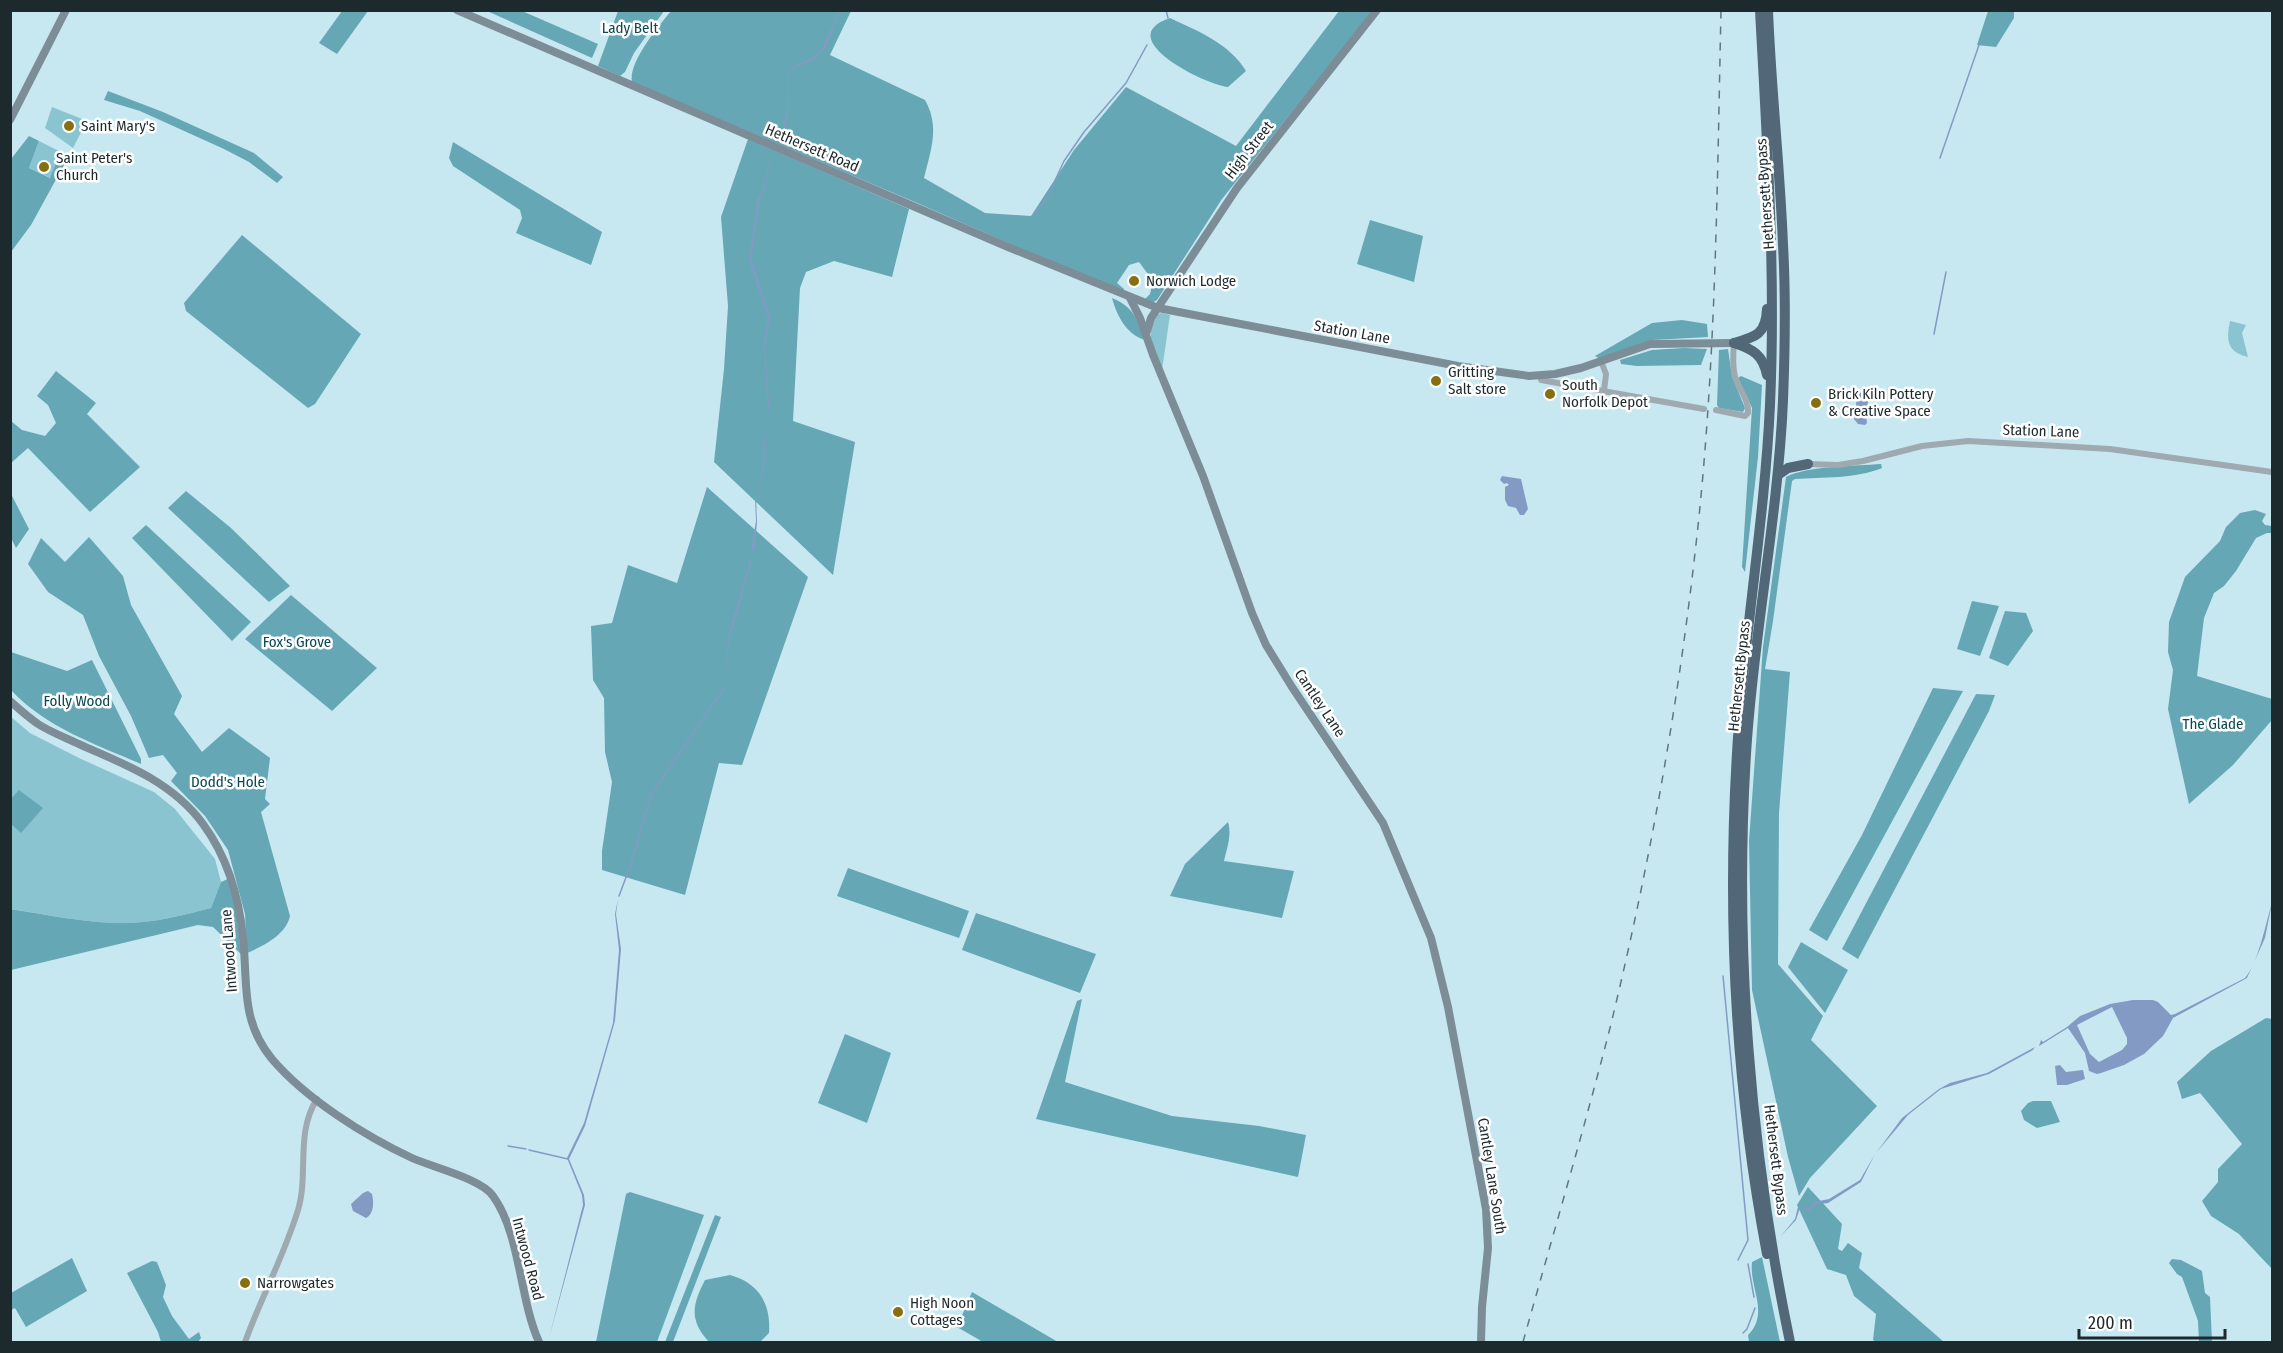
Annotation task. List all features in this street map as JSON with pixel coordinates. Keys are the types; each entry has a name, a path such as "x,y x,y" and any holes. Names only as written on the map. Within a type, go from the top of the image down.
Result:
{"highway":[{"name":"Hethersett Bypass","path":"1760,10 1772,267 1770,408 1761,529 1739,723 1734,926 1739,1027 1746,1104 1760,1215 1785,1342"},
{"name":"Hethersett Bypass","path":"1768,10 1784,267 1784,352 1781,448 1748,719 1742,874 1744,961 1752,1091 1777,1282 1790,1342"},
{"path":"1730,343 1755,337 1765,324 1772,267"},
{"path":"1730,343 1753,350 1762,359 1768,377 1770,408"},
{"path":"1781,448 1790,457 1808,464"},
{"path":"1778,475 1788,468 1808,464"}],"street":[{"path":"10,120 25,95 66,10"},
{"name":"Hethersett Road","path":"457,10 1158,308"},
{"name":"High Street","path":"1158,308 1237,188 1375,14"},
{"name":"Cantley Lane","path":"1130,298 1203,476 1252,613 1266,645 1368,798 1383,823 1406,875 1431,938 1440,969 1464,1086"},
{"path":"1146,334 1151,318 1158,308"},
{"name":"Station Lane","path":"1158,308 1507,374 1542,376 1581,368 1650,344 1730,343"},
{"path":"1716,410 1745,416 1748,413 1749,408 1735,377 1730,343"},
{"path":"1601,361 1605,374 1604,391"},
{"name":"Station Lane","path":"1542,376 1541,380 1546,382 1704,409"},
{"name":"Station Lane","path":"1808,464 1838,465 1922,446 1968,441 2110,449 2272,472"},
{"name":"Intwood Lane","path":"10,701 39,724 164,786 179,798 204,825 225,861 238,898 244,940 246,1004 252,1023 271,1057 286,1073 317,1099 393,1148 414,1159 484,1187"},
{"name":"Cantley Lane South","path":"1464,1086 1488,1230 1481,1342"},
{"path":"245,1342 283,1253 298,1209 304,1177 303,1142 306,1125 317,1099"},
{"name":"Intwood Road","path":"484,1187 494,1196 504,1219 530,1319 539,1342"}],"shaded area":[{"path":"842,11 822,52 817,57 788,74 788,111 786,128 777,142 787,110 787,74 792,68 819,54"},
{"path":"52,107 87,121 73,148 45,128"},
{"path":"39,141 61,152 51,178 29,168"},
{"path":"773,153 767,185 760,198 751,261 770,317 765,345 768,412 764,344 768,317 749,261 758,198 766,185 767,170"},
{"path":"1158,314 1170,315 1162,370 1152,342 1151,328"},
{"path":"2230,321 2246,325 2242,333 2248,357 2236,352 2230,344 2228,334"},
{"path":"1861,389 1867,392 1868,396 1865,425 1858,424 1854,419 1858,391"},
{"path":"766,415 764,470 756,496 757,522 755,546 750,555 756,521 755,498 762,474"},
{"path":"1502,476 1521,479 1528,509 1524,515 1520,515 1516,508 1508,506 1505,500 1505,487 1509,485 1500,480"},
{"path":"750,557 751,564 730,637 724,689 729,634"},
{"path":"10,716 30,733 154,792 175,809 215,859 221,882 211,908 160,920 129,923 85,921 11,909"},
{"path":"618,899 616,914 621,949 615,1021 585,1126 569,1159 584,1195 585,1205 548,1342 583,1205 582,1195 567,1158 584,1123 613,1023 619,950 615,914"},
{"path":"2272,903 2265,938 2255,961"},
{"path":"2249,973 2247,978 2173,1018 2163,1036 2144,1054 2124,1065 2097,1074 2089,1071 2085,1053 2068,1028 2039,1046 2041,1040 2043,1042 2080,1016 2110,1004 2133,1000 2153,1000 2171,1015 2245,978","holes":["2112,1007 2127,1038 2127,1044 2122,1050 2099,1062 2090,1054 2077,1025"]},
{"path":"2035,1047 1989,1074 1941,1089 1908,1115 1876,1153 1902,1118 1939,1089 1950,1083 1987,1073"},
{"path":"2060,1065 2066,1072 2083,1070 2085,1079 2067,1085 2057,1085 2055,1066"},
{"path":"1875,1154 1861,1182 1828,1203 1814,1205 1810,1211 1800,1208 1796,1220 1780,1237 1795,1219 1798,1207 1809,1208 1814,1202 1829,1199 1860,1180"},
{"path":"368,1191 372,1194 373,1204 371,1214 366,1218 353,1211 351,1204"}],"green space":[{"path":"342,11 368,11 337,54 319,43"},
{"path":"487,11 522,11 598,44 592,58"},
{"name":"Lady Belt","path":"618,11 664,11 634,53 625,72 620,76 598,66"},
{"path":"671,11 851,11 830,55 925,100 930,110 933,138 924,178 985,213 1031,216 1074,150 1126,87 1236,146 1339,11 1373,11 1222,199 1157,300 1152,303 1144,300 1150,294 1153,281 1139,262 1129,265 1117,283 1124,289 1122,293 632,82 632,74 639,55"},
{"path":"1988,11 2014,11 2014,18 1996,47 1977,45"},
{"path":"1170,18 1202,33 1222,46 1246,71 1228,87 1201,78 1168,59 1156,48 1151,37 1154,27"},
{"path":"108,91 163,112 254,153 283,177 277,183 249,162 224,149 140,111 104,100"},
{"path":"29,136 39,141 29,168 50,178 61,152 70,154 31,225 11,252 11,159"},
{"path":"748,139 909,209 892,277 834,261 806,272 800,288 793,421 855,442 833,575 714,462 728,306 721,217"},
{"path":"453,142 602,232 591,265 516,233 522,218 520,210 453,166 449,158"},
{"path":"1370,220 1423,236 1414,282 1357,264"},
{"path":"242,235 361,334 315,404 308,408 186,311 184,303"},
{"path":"1112,298 1130,310 1145,340 1123,324"},
{"path":"1682,320 1707,324 1708,337 1652,340 1600,359 1595,356 1652,323"},
{"path":"1707,349 1701,365 1637,366 1621,364 1620,360 1652,350"},
{"path":"1728,349 1732,376 1745,408 1743,412 1719,408 1717,405 1719,350"},
{"path":"56,371 96,403 87,414 140,467 90,512 28,448 11,463 11,421 22,430 45,436 56,423 48,405 37,396"},
{"path":"1741,376 1762,385 1758,457 1745,572 1742,567 1752,408 1738,378"},
{"path":"1881,464 1882,468 1872,472 1792,481 1765,669 1790,672 1779,813 1778,964 1823,1016 1811,1040 1877,1106 1810,1178 1799,1196 1788,1157 1752,990 1749,841 1763,647 1786,477 1818,469"},
{"path":"707,487 808,577 742,765 719,763 685,895 602,870 602,851 612,782 605,752 604,698 593,680 591,626 612,623 628,565 677,583"},
{"name":"Fox's Grove","path":"186,491 231,528 290,586 269,602 168,508"},
{"path":"10,492 29,529 16,548 11,538"},
{"name":"The Glade","path":"2255,510 2266,514 2262,521 2265,525 2272,526 2272,533 2256,538 2236,571 2224,586 2214,593 2204,618 2197,676 2272,699 2272,720 2233,765 2189,804 2168,709 2173,670 2168,652 2169,622 2185,577 2220,541 2226,527 2240,513"},
{"name":"Fox's Grove","path":"146,525 251,622 232,641 132,538"},
{"name":"Dodd's Hole","path":"89,537 123,576 131,605 182,696 174,714 202,752 229,728 270,758 265,799 270,804 261,812 290,916 288,923 279,934 247,953 245,914 228,850 205,816 171,781 177,773 163,755 149,758 131,716 99,656 83,615 48,592 28,564 41,538 65,562"},
{"name":"Fox's Grove","path":"291,595 377,668 332,711 245,639"},
{"path":"1972,601 1999,606 1980,656 1957,649"},
{"path":"2005,611 2026,613 2033,631 2008,666 1989,658"},
{"name":"Folly Wood","path":"11,652 67,671 92,660 141,759 141,764 89,742 55,724 24,703 11,690"},
{"path":"1933,688 1963,691 1827,941 1809,930 1862,835"},
{"path":"1976,694 1995,695 1989,711 1858,959 1842,949"},
{"path":"19,790 43,808 21,833 10,823 11,799"},
{"path":"1228,822 1229,837 1224,861 1294,871 1282,918 1170,896 1185,864"},
{"path":"848,868 969,911 959,938 837,896"},
{"path":"230,878 235,898 241,954 213,927 198,925 11,970 10,909 99,922 150,921 211,908 221,882"},
{"path":"976,913 1096,954 1080,993 962,950"},
{"path":"1801,942 1848,970 1825,1013 1788,967"},
{"path":"1082,999 1065,1082 1172,1116 1259,1126 1306,1135 1298,1177 1036,1119 1077,1001"},
{"path":"2266,1018 2272,1019 2272,1269 2239,1234 2211,1216 2202,1201 2218,1182 2218,1169 2242,1144 2200,1093 2182,1099 2177,1082 2211,1051"},
{"path":"845,1034 891,1053 867,1123 818,1103"},
{"path":"2033,1101 2051,1101 2060,1122 2037,1128 2024,1120 2021,1111"},
{"path":"1808,1187 1842,1224 1838,1249 1842,1251 1848,1243 1862,1253 1859,1268 1944,1342 1876,1342 1873,1340 1876,1314 1854,1296 1846,1275 1827,1269 1797,1205"},
{"path":"630,1192 704,1215 657,1342 596,1342 626,1194"},
{"path":"715,1215 721,1217 673,1342 665,1342"},
{"path":"1762,1257 1780,1342 1749,1342 1748,1335 1754,1327 1758,1309 1752,1262"},
{"path":"72,1258 87,1291 26,1327 15,1308 11,1310 11,1293"},
{"path":"2172,1259 2181,1260 2202,1271 2205,1293 2210,1297 2212,1342 2199,1342 2198,1321 2182,1277 2169,1263"},
{"path":"152,1261 157,1262 166,1285 163,1297 172,1316 189,1339 199,1332 201,1338 198,1342 161,1342 127,1273"},
{"path":"730,1275 749,1283 756,1289 765,1304 769,1333 760,1342 709,1342 698,1327 695,1305 705,1280"},
{"path":"972,1292 1058,1342 983,1342 957,1327"}],"waterway":[{"path":"1166,10 1168,18"},
{"path":"1033,215 1047,198 1064,161 1084,132 1126,83 1147,45"},
{"path":"1940,158 1979,45"},
{"path":"1934,334 1946,272"},
{"path":"619,896 651,795 724,688"},
{"path":"1723,976 1748,1240 1738,1260"},
{"path":"508,1146 526,1149"},
{"path":"529,1150 568,1159"},
{"path":"1748,1264 1754,1297"},
{"path":"1743,1333 1747,1329 1755,1308"}],"railway":[{"path":"1523,1342 1589,1107 1624,969 1660,792 1688,613 1702,485 1711,350 1717,214 1721,10"}],"place":[{"name":"Saint Mary's","path":"69,126"},
{"name":"Saint Peter's Church","path":"44,167"},
{"name":"Norwich Lodge","path":"1134,281"},
{"name":"Gritting Salt store","path":"1436,381"},
{"name":"South Norfolk Depot","path":"1550,394"},
{"name":"Brick Kiln Pottery & Creative Space","path":"1816,403"},
{"name":"Narrowgates","path":"245,1283"},
{"name":"High Noon Cottages","path":"898,1312"}]}
